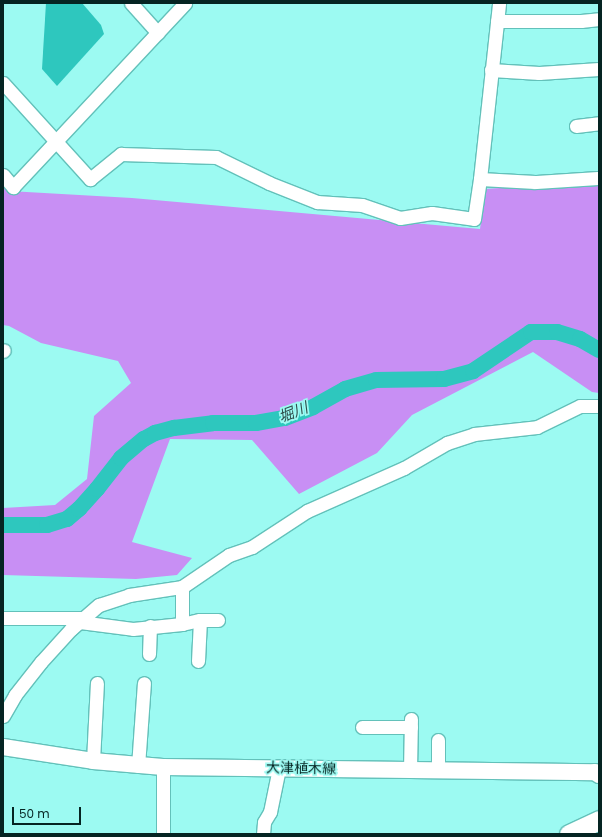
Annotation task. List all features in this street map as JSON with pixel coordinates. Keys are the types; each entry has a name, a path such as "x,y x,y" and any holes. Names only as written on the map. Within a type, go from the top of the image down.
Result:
{"highway":[{"path":"569,834 599,820"}],"main road":[{"name":"大津植木線","path":"3,747 93,761 138,766 594,772 599,775"}],"street":[{"path":"130,3 158,33"},
{"path":"3,175 13,187 185,3"},
{"path":"3,83 90,179 121,154 216,157 270,183 317,202 362,205 400,218 432,213 474,219 480,179 499,3"},
{"path":"497,21 581,21 599,19"},
{"path":"492,70 539,73 599,69"},
{"path":"576,126 599,123"},
{"path":"480,179 535,182 599,178"},
{"path":"3,716 15,695 41,662 70,629 83,620 99,605 109,600 129,595 182,587 229,555 252,547 307,511 404,468 447,442 474,434 537,427 580,406 599,406"},
{"path":"182,587 182,624"},
{"path":"3,618 83,620 133,629 150,626 182,624 200,620 218,620"},
{"path":"198,661 200,620"},
{"path":"149,654 150,626"},
{"path":"93,761 97,682"},
{"path":"138,766 144,683"},
{"path":"362,727 411,723 410,770"},
{"path":"438,740 438,770"},
{"path":"163,767 163,834"},
{"path":"263,834 264,822 270,812 279,768"}],"shaded area":[{"path":"599,181 599,393 592,392 533,352 412,415 377,453 299,494 252,440 170,439 132,542 192,558 177,575 136,579 3,575 3,508 55,505 87,479 94,416 131,383 118,361 41,343 9,326 3,325 3,185 9,191 132,198 480,229 485,189"}],"water":[{"path":"46,3 82,3 101,25 104,34 57,86 42,69"}],"waterway":[{"name":"堀川","path":"3,525 47,525 67,519 79,509 97,489 121,458 144,439 155,433 174,428 213,423 256,423 285,418 313,407 345,389 376,380 444,379 473,371 531,332 557,332 580,339 599,350"}]}
